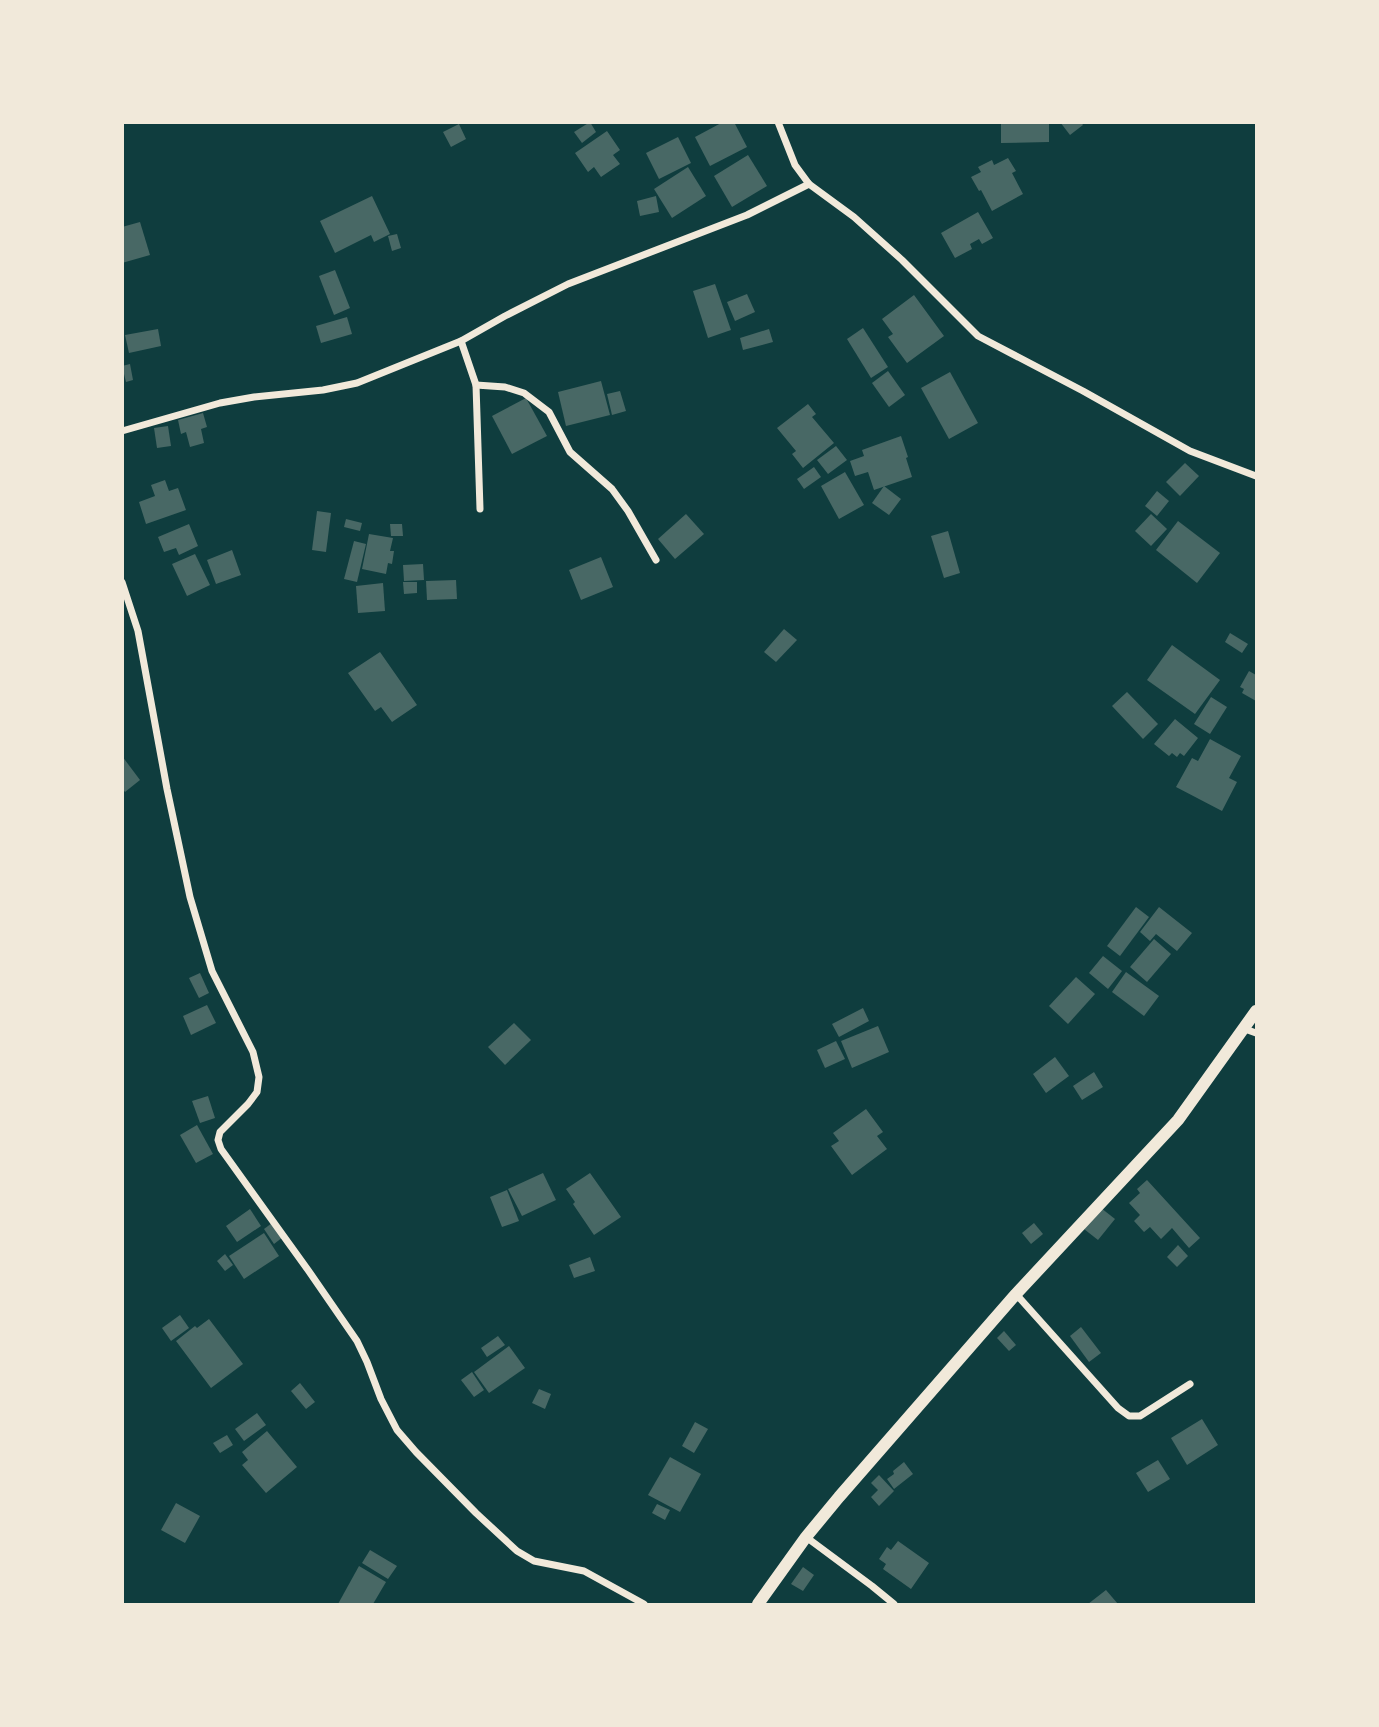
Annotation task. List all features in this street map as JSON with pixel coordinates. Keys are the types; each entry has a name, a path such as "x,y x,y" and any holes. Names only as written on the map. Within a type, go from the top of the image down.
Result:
{"street":[{"path":"778,122 795,165 809,184 902,260 978,336 1190,450 1256,476"},
{"path":"122,431 220,403 323,390 356,383 461,341 568,284 747,215 809,184"},
{"path":"461,341 476,385 480,509"},
{"path":"476,385 505,387 524,393 548,412 570,452 612,489 656,560"},
{"path":"122,582 138,631 190,897 212,971 253,1052 259,1077 257,1092 220,1132 218,1140 221,1149 357,1341 397,1430 416,1452 517,1551 534,1561 584,1571 644,1605"},
{"path":"758,1605 806,1537 1016,1294 1178,1120 1251,1031 1256,1011"},
{"path":"1016,1294 1118,1408 1129,1416 1140,1416 1191,1384"},
{"path":"806,1537 894,1605"}],"building":[{"path":"590,122 596,132 582,143 574,132"},
{"path":"723,122 734,122 747,147 710,166 695,137"},
{"path":"1001,122 1049,122 1049,142 1001,143"},
{"path":"1060,122 1081,122 1083,125 1070,135"},
{"path":"459,124 466,139 451,147 443,132"},
{"path":"607,131 620,150 613,155 620,164 601,177 594,167 588,172 575,153"},
{"path":"678,137 691,163 659,179 646,153"},
{"path":"748,155 767,186 732,207 714,176"},
{"path":"1008,158 1016,171 1012,173 1023,194 992,211 971,177 981,172 978,167 992,160 994,165"},
{"path":"688,167 706,196 672,218 654,189"},
{"path":"372,196 390,234 374,242 371,235 335,253 320,221"},
{"path":"656,196 659,212 640,216 637,201"},
{"path":"978,212 993,238 982,244 979,239 970,244 972,249 955,258 941,233"},
{"path":"140,222 150,255 122,263 122,227"},
{"path":"397,234 401,248 392,251 388,236"},
{"path":"335,270 350,308 334,315 319,276"},
{"path":"715,284 731,330 708,338 693,291"},
{"path":"747,294 755,312 735,321 727,302"},
{"path":"914,295 944,336 907,363 888,337 893,334 882,319"},
{"path":"347,317 352,334 321,343 316,326"},
{"path":"863,328 888,367 871,378 847,339"},
{"path":"158,329 161,346 129,353 125,335"},
{"path":"769,329 773,342 743,350 740,338"},
{"path":"130,364 133,380 126,382 122,366"},
{"path":"888,371 905,395 889,407 872,383"},
{"path":"950,372 978,423 949,439 921,388"},
{"path":"601,381 610,415 566,426 558,392"},
{"path":"620,391 626,411 612,415 607,394"},
{"path":"526,398 547,436 512,454 492,416"},
{"path":"808,404 816,414 812,417 834,443 803,468 792,454 796,451 777,428"},
{"path":"203,413 207,427 201,429 204,443 190,447 186,432 181,434 178,420"},
{"path":"168,426 171,446 157,448 154,428"},
{"path":"901,436 912,477 874,490 868,472 855,476 850,461 864,456 862,450"},
{"path":"836,446 847,460 828,474 817,460"},
{"path":"1185,463 1199,476 1180,496 1166,482"},
{"path":"814,467 821,477 804,489 797,479"},
{"path":"845,472 864,505 839,519 821,486"},
{"path":"165,480 169,491 178,488 186,510 146,524 139,502 155,496 151,485"},
{"path":"884,486 901,499 889,515 872,503"},
{"path":"1157,491 1169,501 1157,516 1145,506"},
{"path":"317,511 331,513 326,552 312,550"},
{"path":"686,514 704,534 675,559 658,539"},
{"path":"1151,514 1167,529 1151,546 1135,531"},
{"path":"346,519 362,523 360,531 344,527"},
{"path":"1178,521 1220,553 1197,583 1156,550"},
{"path":"189,524 198,546 179,555 176,548 164,552 158,537"},
{"path":"390,524 402,524 403,536 391,536"},
{"path":"948,531 960,573 944,578 931,536"},
{"path":"369,534 393,538 390,551 394,551 392,564 388,563 386,574 362,569"},
{"path":"354,541 366,544 357,582 344,579"},
{"path":"232,550 241,575 216,584 207,560"},
{"path":"195,554 210,585 187,596 172,564"},
{"path":"601,557 613,587 581,600 569,570"},
{"path":"423,564 424,580 404,581 403,565"},
{"path":"456,580 457,599 427,600 426,581"},
{"path":"403,582 417,582 417,593 404,594"},
{"path":"383,583 385,611 358,613 356,586"},
{"path":"784,629 797,640 776,662 764,652"},
{"path":"1230,633 1248,644 1242,653 1225,642"},
{"path":"1172,645 1220,680 1195,714 1147,680"},
{"path":"380,652 417,705 392,722 381,707 375,711 348,673"},
{"path":"1249,671 1256,675 1256,701 1242,693 1244,689 1240,687"},
{"path":"1127,692 1158,724 1143,739 1112,706"},
{"path":"1211,697 1227,707 1210,734 1194,724"},
{"path":"1175,719 1198,738 1184,756 1180,753 1177,757 1172,753 1169,756 1154,744"},
{"path":"1210,739 1241,756 1229,778 1237,782 1222,811 1176,787 1192,758 1198,761"},
{"path":"122,756 140,780 125,792 122,788"},
{"path":"1136,907 1149,917 1120,956 1107,946"},
{"path":"1159,907 1192,933 1177,951 1156,934 1150,941 1140,932"},
{"path":"1154,939 1171,954 1147,982 1130,967"},
{"path":"1103,956 1122,971 1108,989 1089,973"},
{"path":"1126,972 1159,996 1144,1016 1112,992"},
{"path":"200,973 209,993 199,998 189,978"},
{"path":"1076,977 1095,994 1068,1024 1049,1006"},
{"path":"207,1005 216,1023 191,1035 183,1016"},
{"path":"863,1008 869,1021 839,1037 832,1024"},
{"path":"514,1023 531,1040 505,1065 488,1047"},
{"path":"878,1026 889,1052 852,1068 841,1041"},
{"path":"836,1041 845,1059 825,1068 817,1050"},
{"path":"1055,1057 1069,1076 1046,1093 1033,1074"},
{"path":"1094,1072 1103,1087 1082,1100 1073,1086"},
{"path":"208,1096 215,1118 200,1123 192,1101"},
{"path":"866,1109 883,1132 877,1136 887,1149 852,1175 831,1146 839,1141 833,1133"},
{"path":"197,1125 213,1154 196,1163 180,1135"},
{"path":"543,1173 556,1200 522,1216 508,1189"},
{"path":"590,1173 621,1217 594,1235 566,1189"},
{"path":"1147,1180 1200,1238 1189,1248 1172,1228 1161,1239 1150,1227 1144,1232 1134,1221 1140,1215 1129,1203 1140,1193 1137,1189"},
{"path":"507,1190 519,1221 502,1227 490,1197"},
{"path":"1101,1208 1115,1219 1098,1240 1084,1229"},
{"path":"250,1209 261,1226 237,1242 226,1226"},
{"path":"272,1223 283,1237 274,1244 264,1229"},
{"path":"1034,1223 1043,1234 1031,1244 1022,1233"},
{"path":"264,1233 279,1256 244,1279 229,1256"},
{"path":"1178,1245 1188,1256 1177,1267 1167,1257"},
{"path":"225,1254 233,1265 225,1271 217,1261"},
{"path":"590,1257 595,1271 574,1278 569,1265"},
{"path":"180,1315 189,1328 171,1341 162,1328"},
{"path":"209,1319 243,1364 211,1388 176,1341"},
{"path":"1081,1327 1101,1353 1089,1362 1070,1336"},
{"path":"1004,1331 1016,1345 1009,1351 997,1338"},
{"path":"498,1336 505,1345 487,1357 481,1348"},
{"path":"509,1346 525,1368 489,1393 474,1372"},
{"path":"472,1372 484,1390 474,1397 461,1380"},
{"path":"300,1383 315,1402 306,1409 291,1391"},
{"path":"539,1389 551,1394 545,1409 532,1403"},
{"path":"257,1413 266,1425 244,1441 235,1429"},
{"path":"1202,1419 1218,1445 1187,1465 1171,1438"},
{"path":"695,1422 708,1429 694,1453 682,1446"},
{"path":"267,1431 297,1467 266,1493 242,1465 248,1460 242,1452"},
{"path":"227,1435 233,1445 220,1453 213,1443"},
{"path":"670,1457 701,1474 680,1512 648,1495"},
{"path":"1158,1460 1170,1479 1148,1492 1136,1473"},
{"path":"904,1462 913,1474 894,1489 887,1479"},
{"path":"879,1475 894,1491 879,1506 871,1497 878,1490 871,1483"},
{"path":"176,1503 200,1516 185,1543 161,1530"},
{"path":"657,1504 670,1510 665,1520 652,1513"},
{"path":"898,1541 929,1563 911,1589 883,1569 886,1564 879,1559 887,1547 891,1550"},
{"path":"370,1550 397,1566 388,1579 362,1563"},
{"path":"359,1566 386,1582 373,1604 338,1604"},
{"path":"803,1567 814,1575 803,1591 791,1584"},
{"path":"1106,1590 1118,1604 1088,1604"}]}
